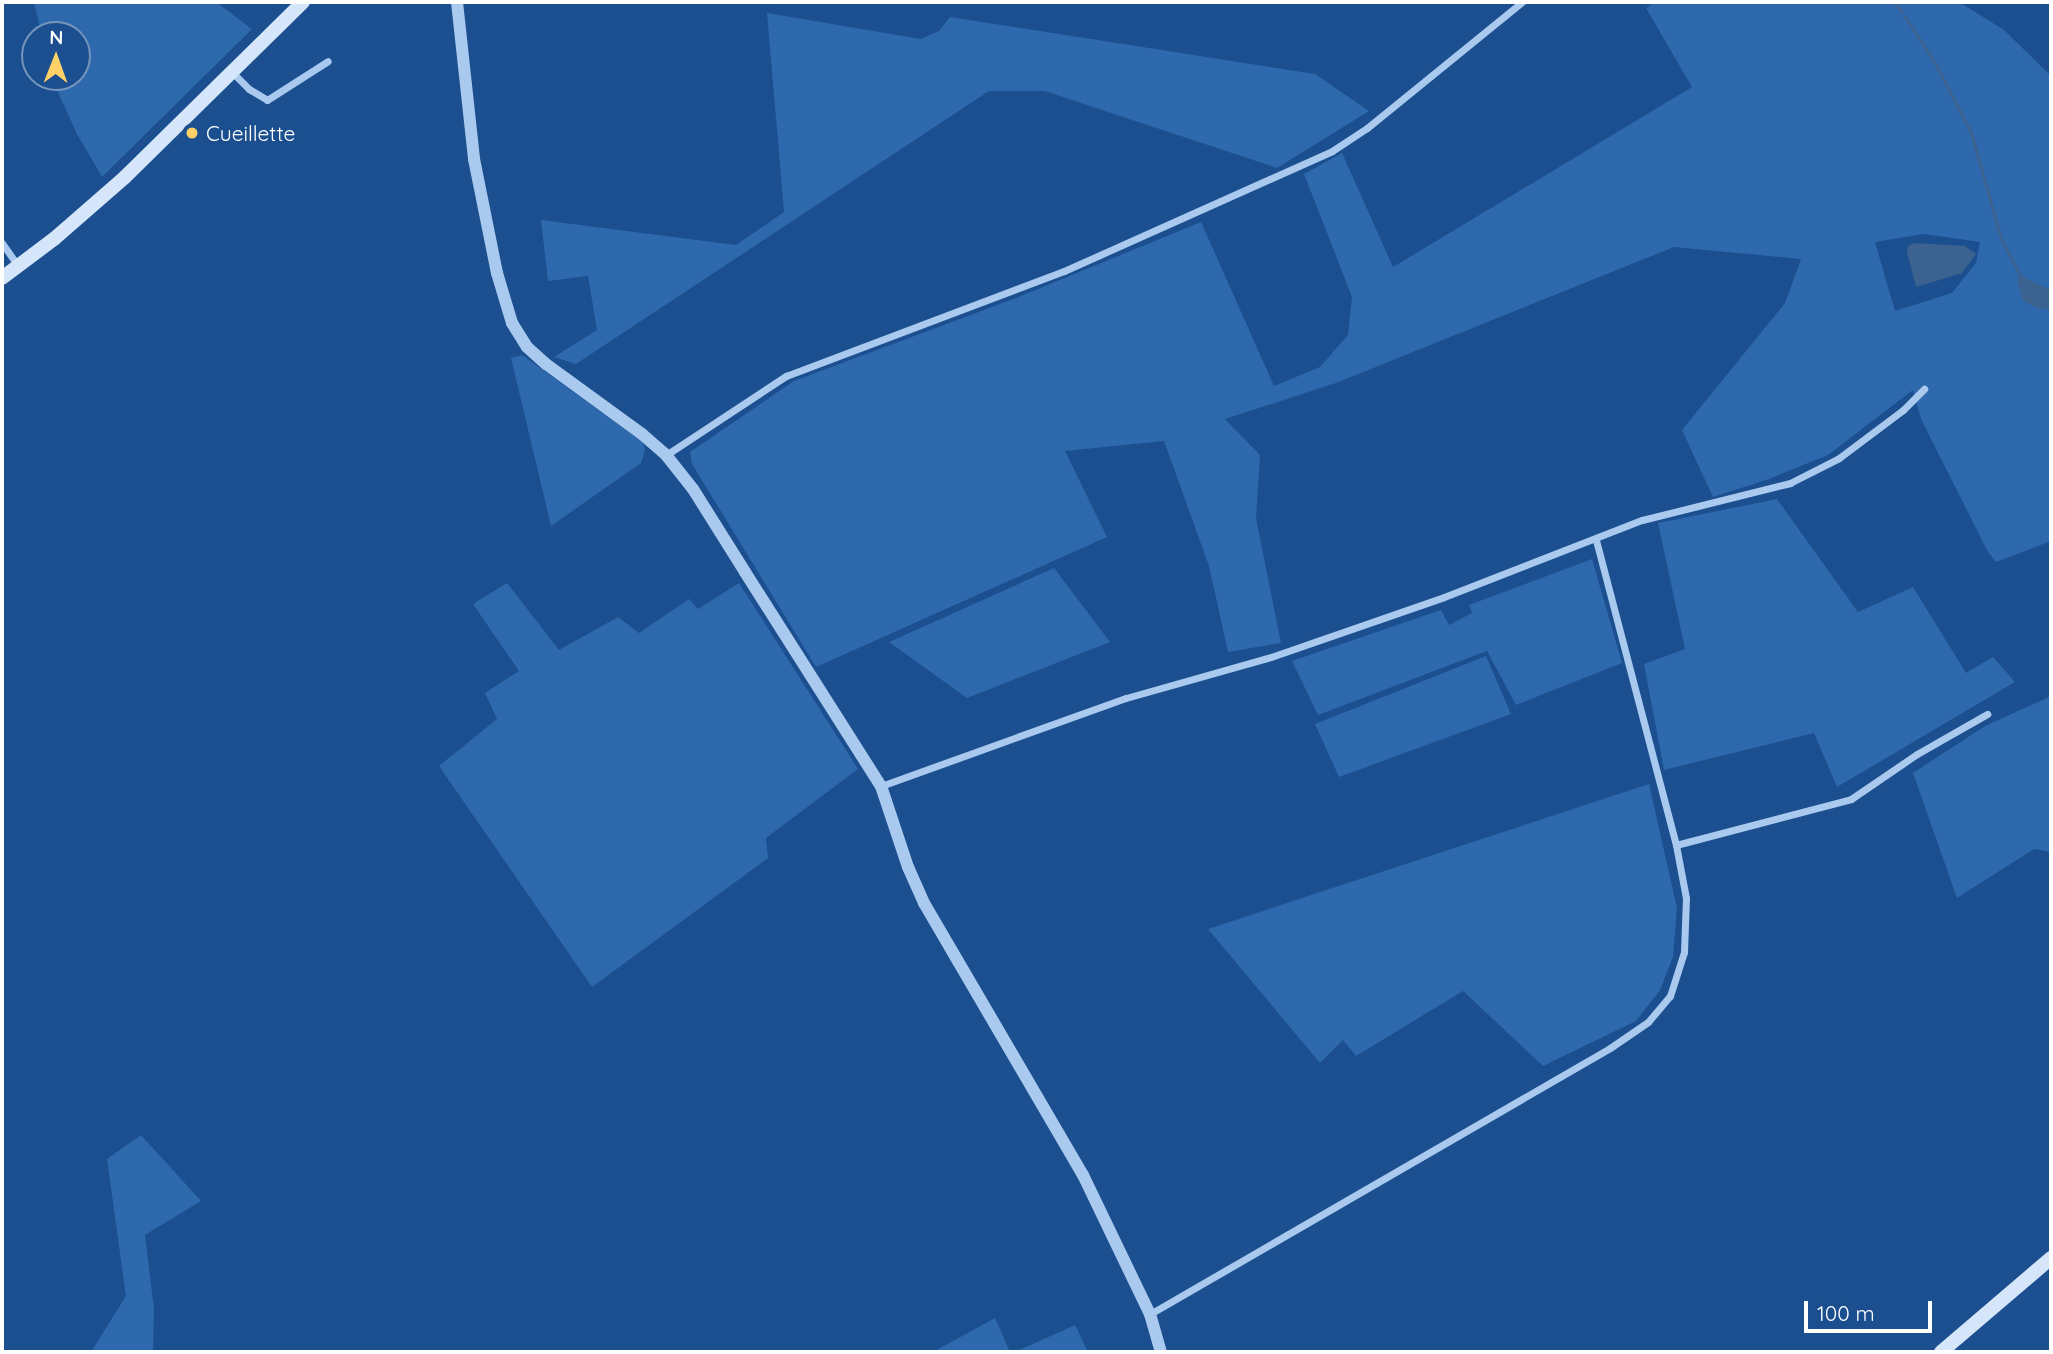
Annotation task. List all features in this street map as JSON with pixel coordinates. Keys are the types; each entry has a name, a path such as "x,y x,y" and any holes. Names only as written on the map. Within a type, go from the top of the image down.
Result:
{"main road":[{"path":"2,278 115,186 303,2"},
{"path":"1941,1352 2051,1258"}],"street":[{"path":"457,2 474,159 497,273 512,324 527,347 546,364 642,433 666,455 693,489 881,786 908,867 925,903 1077,1164 1150,1314 1161,1352"},
{"path":"666,455 786,376 1064,271 1332,151 1367,128 1522,2"},
{"path":"232,71 249,89 267,100 328,61"},
{"path":"2,243 18,266"},
{"path":"881,786 1126,698 1270,656 1431,602 1642,520 1790,483 1839,458 1903,410 1924,389"},
{"path":"1150,1314 1593,1058 1648,1022 1674,988 1686,939 1686,898 1676,845 1596,539"},
{"path":"1676,845 1851,799 1935,743 1987,714"}],"shaded area":[{"path":"34,2 216,2 252,29 102,177 77,134 57,91 91,91 91,21 39,21"},
{"path":"1656,2 1959,2 2004,30 2051,76 2051,541 1996,562 1988,552 1921,419 1913,390 1828,455 1769,479 1713,497 1682,430 1785,303 1801,259 1674,247 1336,383 1225,419 1260,455 1256,518 1281,643 1228,652 1209,566 1164,441 1065,451 1107,537 816,667 692,464 690,452 794,381 1016,298 1201,222 1274,386 1320,367 1348,335 1352,297 1304,174 1342,153 1393,267 1692,87 1646,8","holes":["1924,234 1980,242 1976,263 1952,293 1895,311 1875,242"]},
{"path":"767,13 921,39 939,31 950,17 1315,74 1369,111 1277,168 1045,91 989,91 576,364 554,357 597,330 588,276 548,281 541,220 736,245 784,212"},
{"path":"1914,243 1965,246 1976,254 1962,273 1916,287 1907,252 1908,246"},
{"path":"2021,276 2051,290 2051,308 2040,309 2023,301 2017,280"},
{"path":"522,355 643,442 645,450 641,463 551,526 511,358"},
{"path":"1777,499 1858,612 1913,587 1966,673 1993,657 2015,682 1837,787 1814,733 1664,770 1644,664 1685,649 1658,523"},
{"path":"1592,559 1622,663 1516,705 1487,651 1318,715 1292,661 1441,610 1449,625 1472,613 1469,605"},
{"path":"1054,568 1110,642 967,698 889,642"},
{"path":"507,583 559,650 618,617 639,633 689,599 698,609 739,583 858,769 766,838 768,858 592,987 439,766 497,719 485,693 519,671 473,604"},
{"path":"1486,656 1511,714 1339,777 1315,724"},
{"path":"2051,696 2051,852 2034,849 1957,898 1913,773 1985,726"},
{"path":"1649,784 1677,908 1673,957 1660,990 1636,1021 1543,1066 1463,991 1356,1056 1343,1040 1320,1063 1208,929"},
{"path":"141,1135 201,1201 145,1235 154,1309 153,1352 91,1352 126,1296 107,1159"},
{"path":"995,1318 1010,1352 933,1352"},
{"path":"1075,1325 1088,1352 1015,1352"}],"waterway":[{"path":"1894,2 1902,12"},
{"path":"1905,16 1936,64 1972,134 2002,240 2021,276"}],"place":[{"name":"Cueillette","path":"192,133"}]}
